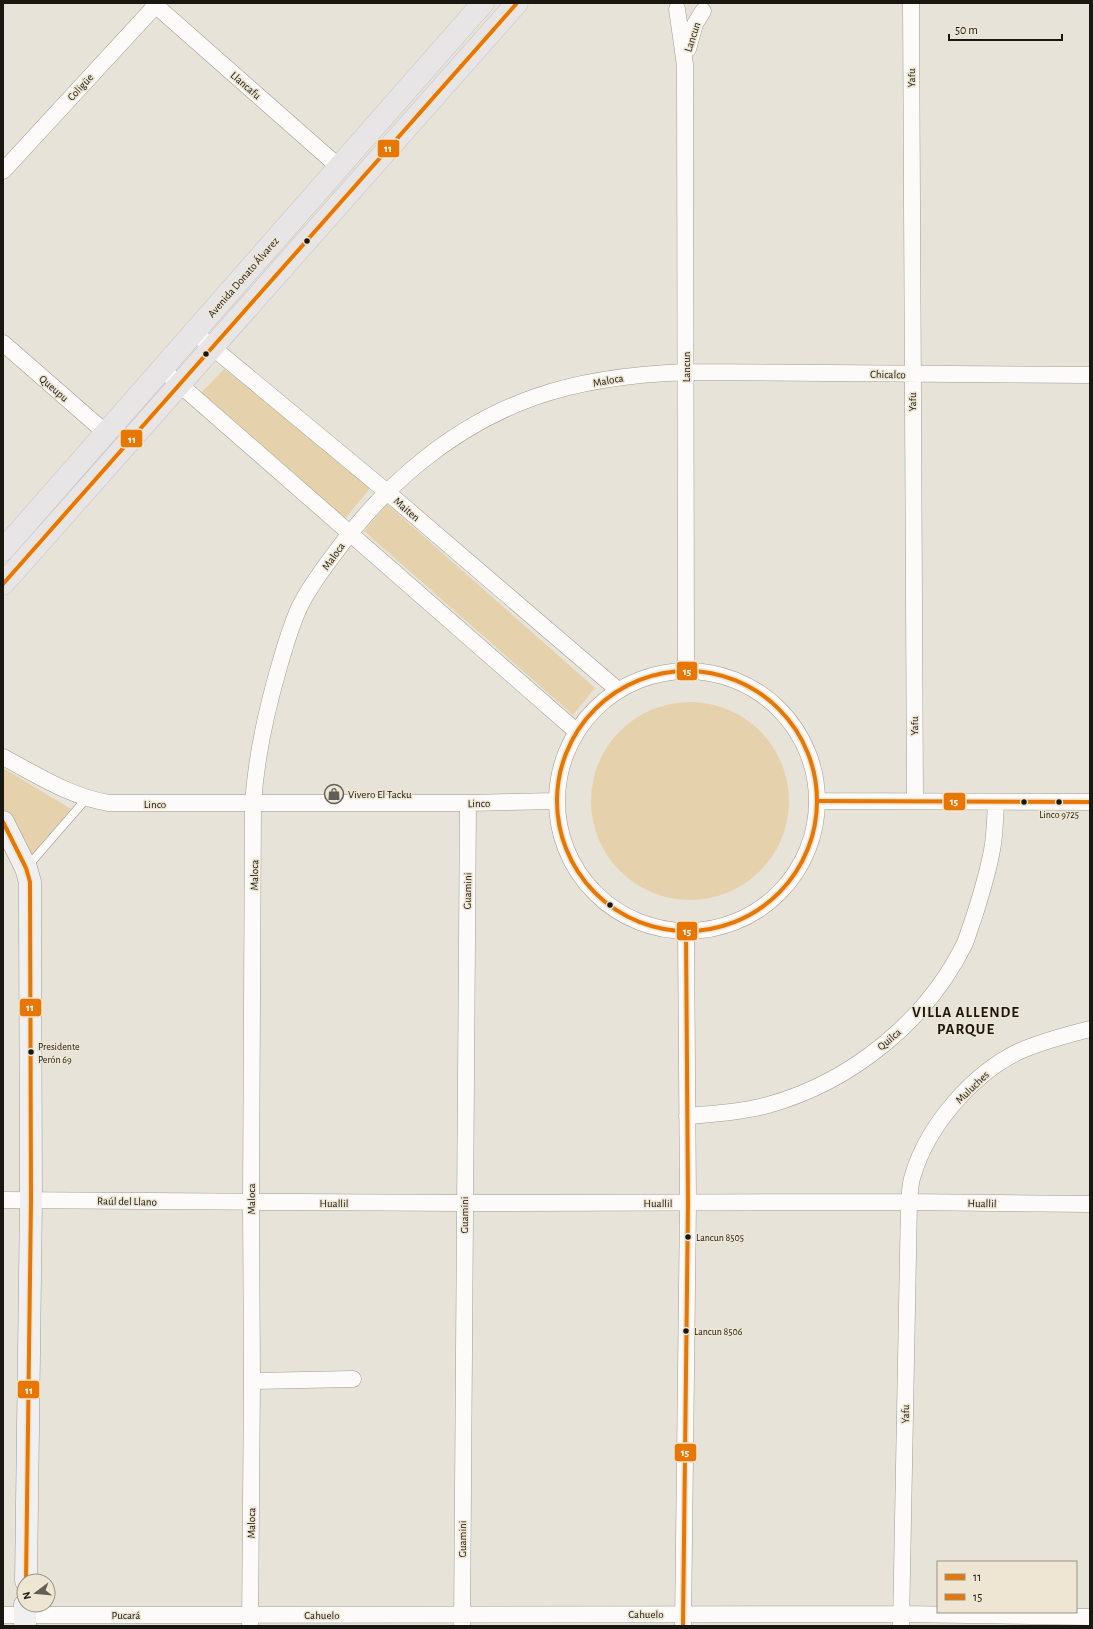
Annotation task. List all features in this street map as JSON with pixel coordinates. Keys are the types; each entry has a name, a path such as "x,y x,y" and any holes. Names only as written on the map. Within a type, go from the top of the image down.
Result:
{"main road":[{"name":"Avenida Donato Álvarez","path":"3,550 483,3"},
{"name":"Avenida Donato Álvarez","path":"3,584 518,3"},
{"path":"3,822 26,868 30,882 31,1200 26,1573"}],"street":[{"name":"Yafu","path":"910,3 915,801"},
{"name":"Llancafu","path":"155,4 339,167"},
{"name":"Coligüe","path":"3,171 155,4"},
{"name":"Lancun","path":"674,6 686,12 694,13 708,7"},
{"name":"Lancun","path":"674,6 685,65"},
{"name":"Lancun","path":"686,670 685,65 690,36 695,24 708,7"},
{"name":"Maiten","path":"194,332 387,492 618,690"},
{"name":"Queupu","path":"3,343 106,433"},
{"path":"162,369 180,383 576,731"},
{"name":"Chicalco","path":"686,372 912,375 1090,375"},
{"name":"Maloca","path":"250,1620 253,804 255,770 260,741 270,698 289,633 312,584 350,532 387,492 430,454 471,427 504,410 536,397 578,386 620,377 686,372"},
{"path":"686,670 719,674 750,687 777,707 798,733 809,757 819,802 813,831 801,864 780,892 753,914 721,927 686,932 657,928 629,918 604,902 584,881 569,856 559,828 556,801 559,775 566,752 576,731 594,708 618,690 639,679 662,672 686,670"},
{"name":"Linco","path":"3,757 68,792 109,804 468,803 556,801"},
{"path":"819,802 1090,802"},
{"name":"Quilca","path":"687,1116 739,1112 768,1105 809,1091 842,1074 879,1048 904,1026 937,988 965,942 983,890 992,849 996,802"},
{"name":"Guamini","path":"462,1620 468,803"},
{"path":"683,1620 688,1203 686,932"},
{"name":"Muluches","path":"909,1202 912,1176 922,1151 934,1130 959,1097 985,1072 1020,1052 1056,1038 1090,1029"},
{"name":"Raúl del Llano","path":"3,1200 251,1202"},
{"name":"Huallil","path":"251,1202 909,1202 1090,1204"},
{"name":"Yafu","path":"901,1620 909,1202"},
{"path":"252,1381 353,1379"},
{"name":"Pucará","path":"3,1615 250,1620"},
{"name":"Cahuelo","path":"250,1620 901,1620 1090,1618"}],"lane":[{"path":"26,868 87,798"}],"shaded area":[{"path":"224,369 372,486 344,520 200,394"},
{"path":"387,504 595,688 573,715 364,531"},
{"path":"690,702 709,704 728,710 745,719 760,731 772,746 781,763 787,782 789,801 787,820 781,839 772,856 760,871 745,883 728,892 709,898 690,900 671,898 652,892 635,883 620,871 608,856 599,839 593,820 591,801 593,782 599,763 608,746 620,731 635,719 652,710 671,704"},
{"path":"3,768 71,809 24,864 3,815"}],"transit line":[{"name":"11","path":"3,584 517,3"},
{"name":"15","path":"687,671 712,674 737,681 759,693 779,709 795,729 807,751 814,776 817,801 814,826 807,851 795,873 779,893 759,909 737,921 712,928 687,931 662,928 637,921 615,909 595,893 579,873 567,851 560,826 557,801 560,776 567,751 579,729 595,709 615,693 637,681 662,674 687,671"},
{"name":"15","path":"819,801 1090,802"},
{"name":"11","path":"3,822 26,868 30,882 31,1200 26,1573"},
{"name":"15","path":"683,1626 688,1203 686,932"}],"place":[{"name":"Vivero El Tacku","path":"334,794"},
{"name":"Linco 9725","path":"1059,802"},
{"name":"Presidente Perón 69","path":"31,1052"},
{"name":"Lancun 8505","path":"688,1237"},
{"name":"Lancun 8506","path":"686,1331"}],"district":[{"name":"VILLA ALLENDE PARQUE","path":"966,1020"}]}
